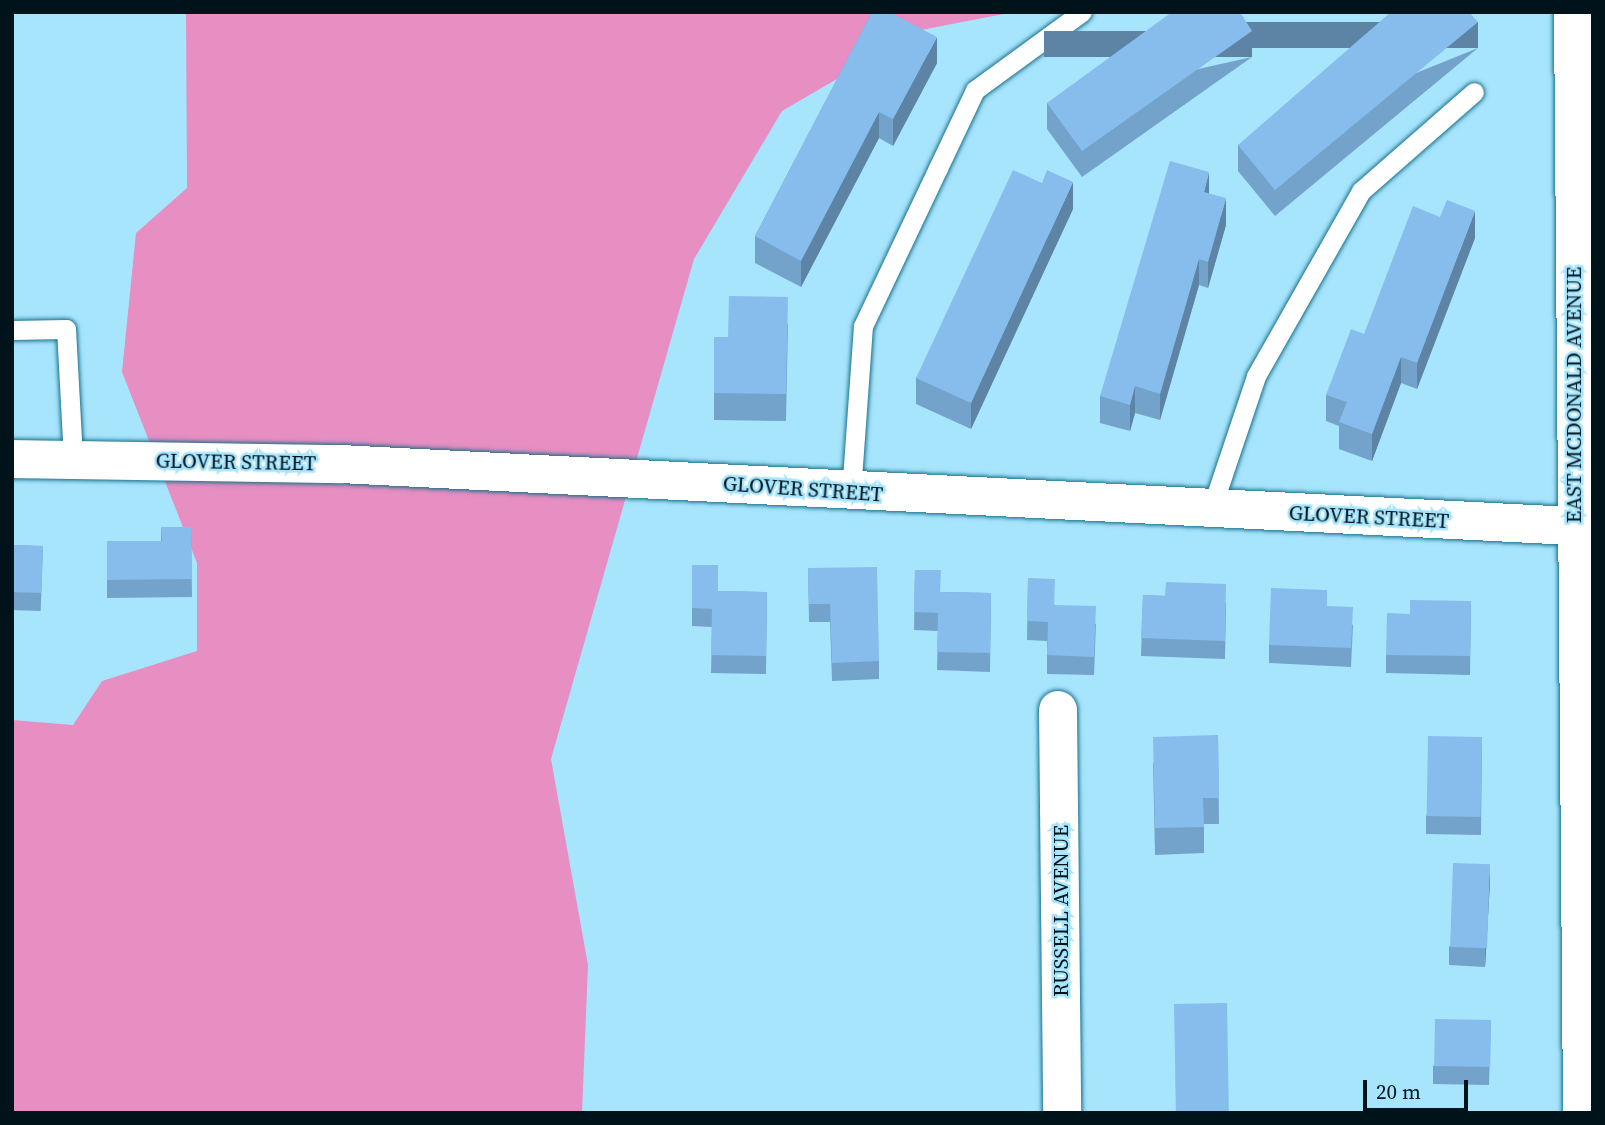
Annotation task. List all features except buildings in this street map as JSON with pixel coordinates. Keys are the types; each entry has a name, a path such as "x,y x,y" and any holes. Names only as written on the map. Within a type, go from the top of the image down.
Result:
{"street":[{"name":"EAST MCDONALD AVENUE","path":"1573,12 1583,527 1582,1113"},
{"name":"GLOVER STREET","path":"12,459 340,464 851,493 1583,527"},
{"name":"RUSSELL AVENUE","path":"1058,710 1062,1113"}],"lane":[{"path":"851,493 863,326 975,90 1082,12"},
{"path":"1211,510 1256,376 1361,191 1474,92"},
{"path":"12,330 66,329 73,459"}],"shaded area":[{"path":"186,12 1014,12 921,30 782,111 694,259 551,759 588,965 582,1113 12,1113 12,720 73,725 102,681 197,651 197,563 122,372 136,233 187,188"}]}
